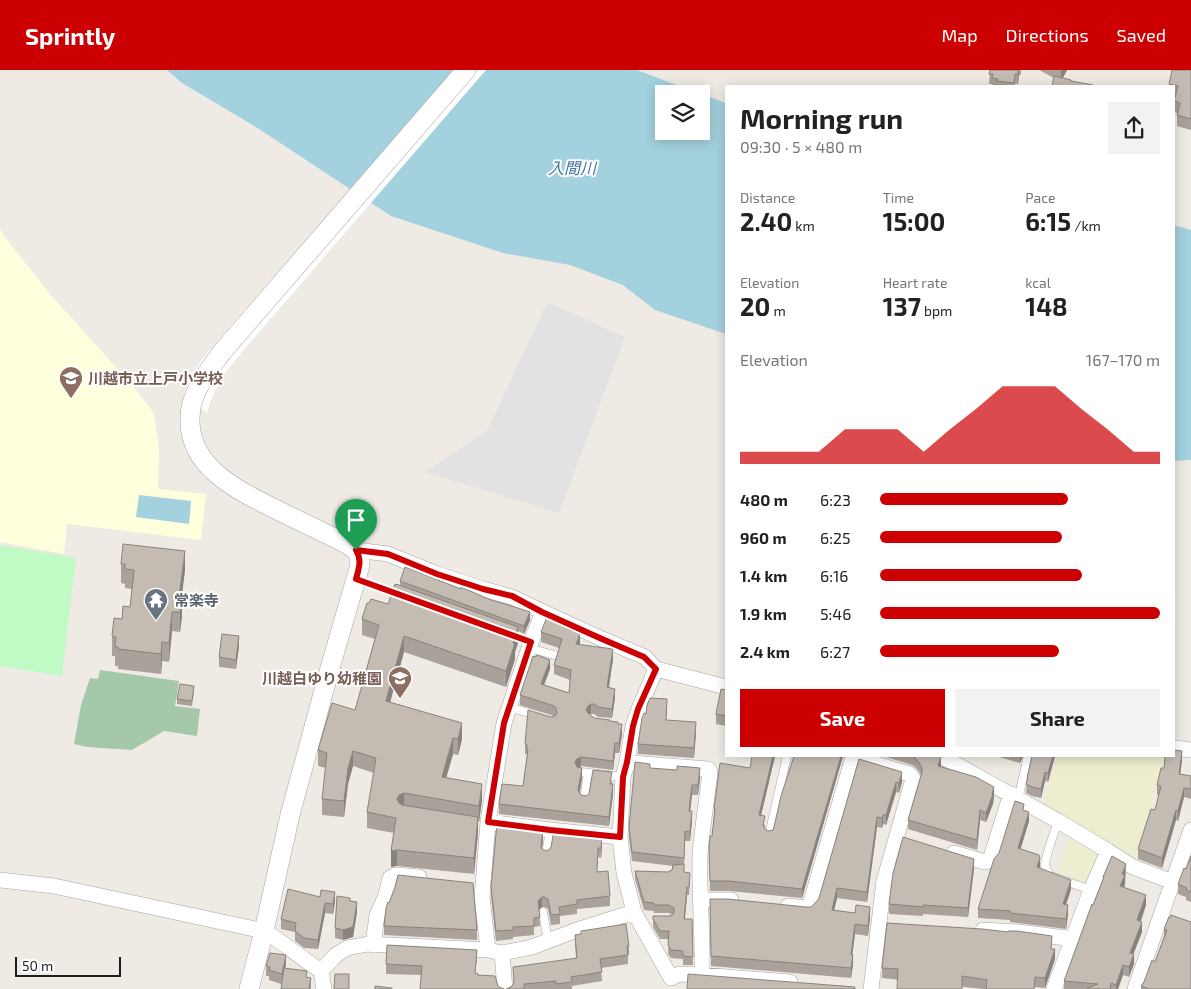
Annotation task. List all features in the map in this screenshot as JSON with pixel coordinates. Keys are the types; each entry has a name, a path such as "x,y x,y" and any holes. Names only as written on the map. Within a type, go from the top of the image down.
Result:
{"street":[{"path":"466,70 222,352 207,372 193,400 190,418 193,442 200,456 228,483 356,550 388,554 437,574 512,596 542,612 644,657 656,669 725,687"},
{"path":"249,989 290,815 360,565 360,556 356,550"},
{"path":"505,989 482,908 478,884 488,794 504,723 542,612"},
{"path":"656,669 638,709 628,725 620,837 640,916 674,983"},
{"path":"1176,748 1191,750"},
{"path":"772,905 807,908 810,905 852,757 909,774 913,779 902,817 902,837 884,881 884,924 866,989"},
{"path":"943,757 1058,821 1133,867 1173,882"},
{"path":"625,769 708,769 710,772 700,854 702,975"},
{"path":"941,849 985,862 990,860 1014,797"},
{"path":"484,826 620,837"},
{"path":"1135,989 1191,830"},
{"path":"1054,989 1091,890 1108,851"},
{"path":"373,944 377,915 386,895 390,878 396,875 434,879"},
{"path":"0,880 54,886 264,931 321,970"},
{"path":"700,900 746,902"},
{"path":"321,970 336,955 347,948 373,944 495,952 532,947 640,916"},
{"path":"973,930 1018,932 1074,938"},
{"path":"321,970 324,989"},
{"path":"674,983 679,974 800,983"}],"lane":[{"path":"356,579 412,599"},
{"path":"504,632 554,655"},
{"path":"509,707 543,718"},
{"path":"768,835 787,757"},
{"path":"1014,797 1028,757"},
{"path":"584,800 584,773 625,769"},
{"path":"1058,821 1045,866 1051,876 1091,890"},
{"path":"546,855 550,830"},
{"path":"543,912 548,941"}],"shaded area":[{"name":"川越市立上戸小学校","path":"0,229 50,294 131,384 154,413 159,449 158,489 206,494 201,540 67,524 64,554 0,542"},
{"path":"550,303 625,337 559,513 425,472 487,431 545,307"},
{"path":"100,670 179,681 175,706 200,709 197,736 164,731 132,750 87,747 74,744 81,705 90,678 98,679"},
{"path":"1058,757 1166,757 1134,862 1042,808"},
{"path":"1073,834 1101,852 1088,883 1058,873 1067,845"}],"green space":[{"path":"0,545 76,558 62,676 0,666"}],"water":[{"name":"入間川","path":"167,70 637,70 676,85 655,85 655,140 710,140 710,97 725,103 725,334 655,310 623,285 570,265 503,253 391,216 256,127 182,83"},
{"path":"1175,225 1191,230 1191,460 1175,461"},
{"path":"139,495 191,501 189,524 136,517"}],"pier":[{"path":"454,70 486,70 225,373 210,402 207,413 184,393 202,359"}],"building":[{"path":"990,70 1018,70 1018,74 1015,74 1014,83 996,81 998,79 992,78 993,74 989,74"},
{"path":"1172,70 1191,70 1191,119 1177,115 1180,103 1175,101 1175,97 1178,86 1169,84"},
{"path":"1054,76 1093,85 1052,85"},
{"path":"123,544 185,551 179,597 182,597 180,612 172,612 169,643 162,642 161,654 118,649 118,647 115,647 116,637 112,636 114,618 122,619 123,606 130,607 134,572 134,570 125,569 125,564 121,564"},
{"path":"405,567 491,600 530,612 524,626 400,581"},
{"path":"395,584 518,627 506,671 404,636 386,701 462,723 458,739 453,738 442,777 482,784 479,806 404,793 399,795 397,799 402,805 478,817 474,858 397,850 391,851 396,818 367,812 376,758 353,751 348,768 344,801 322,799 327,753 318,750 332,703 355,710 379,625 362,619 367,603 371,599 388,604"},
{"path":"547,617 563,622 562,626 580,634 576,644 613,649 607,687 615,689 612,709 591,704 586,710 594,718 622,724 619,743 615,743 613,761 581,757 575,762 577,767 582,768 578,790 581,795 586,796 589,794 593,770 612,772 610,784 613,784 609,817 499,804 502,784 523,786 528,750 525,744 528,710 551,717 557,713 554,706 520,695 533,656 536,657 537,655 550,660 541,684 569,693 571,670 554,665 562,639 541,632"},
{"path":"222,634 239,636 236,660 219,657"},
{"path":"180,684 194,686 192,701 177,699"},
{"path":"721,689 725,690 725,716 716,714"},
{"path":"650,698 667,699 666,720 696,722 694,748 638,744 642,718 644,713 646,714"},
{"path":"1175,750 1182,751 1179,774 1191,776 1191,789 1184,788 1162,858 1138,849 1151,809 1155,810 1161,786 1157,785 1161,768 1164,768 1165,757 1175,757"},
{"path":"752,757 773,757 759,815 765,816 763,825 768,831 773,830 781,796 794,757 841,757 802,889 729,881 710,881 709,847 710,836 712,836 720,763 750,768"},
{"path":"914,757 941,757 938,766 976,777 994,787 986,813 980,810 977,840 908,820 922,772 920,764"},
{"path":"1032,757 1053,757 1048,773 1045,772 1041,789 1026,784"},
{"path":"859,759 902,772 899,783 896,782 886,815 883,815 882,818 877,817 867,892 837,888 832,910 855,913 856,905 870,907 868,926 855,924 851,968 711,956 710,899 806,907 811,907 817,901"},
{"path":"635,762 650,764 650,768 677,770 677,766 700,768 698,785 692,785 689,811 692,811 690,832 685,831 684,858 632,852 629,827"},
{"path":"1015,801 1024,804 1023,810 1029,812 1018,848 1039,855 1037,867 1071,880 1063,904 1068,905 1066,919 1010,913 1010,911 978,909 994,859 999,853"},
{"path":"497,823 543,829 541,847 546,851 551,847 554,830 602,835 601,848 598,848 597,872 608,871 610,896 577,900 577,904 559,907 560,914 551,915 548,899 542,897 538,901 540,917 534,918 534,926 513,927 513,930 496,931 491,887"},
{"path":"903,837 974,859 968,908 889,904 893,873"},
{"path":"1112,856 1126,864 1122,874 1125,875 1120,886 1146,895 1137,920 1142,922 1130,953 1134,954 1129,967 1123,965 1116,985 1111,983 1110,989 1086,989 1098,984 1064,981"},
{"path":"1191,856 1191,892 1178,884"},
{"path":"684,864 684,872 690,873 684,919 692,919 693,957 683,956 683,951 671,950 668,945 669,931 660,931 653,916 671,916 674,913 674,908 669,905 654,905 654,903 644,902 635,871 668,872 672,870 673,865"},
{"path":"398,875 473,883 477,930 384,926 386,908"},
{"path":"288,889 320,897 321,890 335,892 333,904 325,903 318,940 304,938 295,931 296,923 281,919"},
{"path":"337,896 350,898 350,901 357,902 353,927 343,930 335,928"},
{"path":"1171,915 1191,922 1191,989 1149,989 1141,986 1152,960 1155,962 1167,930 1164,929"},
{"path":"887,923 1008,932 1017,931 1052,936 1051,949 1055,949 1045,978 1035,977 1034,989 986,989 987,980 962,976 962,989 897,989 898,969 882,968"},
{"path":"626,924 629,946 627,946 628,955 600,959 602,972 571,977 572,982 556,984 556,981 524,984 524,989 506,989 514,983 513,967 577,958 575,935 581,934 581,931"},
{"path":"387,945 477,950 475,973 478,975 495,976 498,986 504,989 420,989 422,966 386,964"},
{"path":"270,953 286,955 282,974 269,970 270,967 266,966"},
{"path":"284,968 307,971 306,977 311,978 309,989 281,989"},
{"path":"335,974 349,974 349,989 334,989"},
{"path":"688,974 855,987 855,989 687,989"},
{"path":"375,986 392,988 392,989 375,989"}],"place":[{"name":"川越市立上戸小学校","path":"71,399"},
{"name":"常楽寺","path":"156,621"},
{"name":"川越白ゆり幼稚園","path":"400,699"}],"route":[{"path":"356,550 388,554 437,574 512,596 542,612 644,657 656,669 638,709 633,726 623,777 620,837 488,822 504,723 531,642 356,579 360,565 360,556 356,550"}]}
